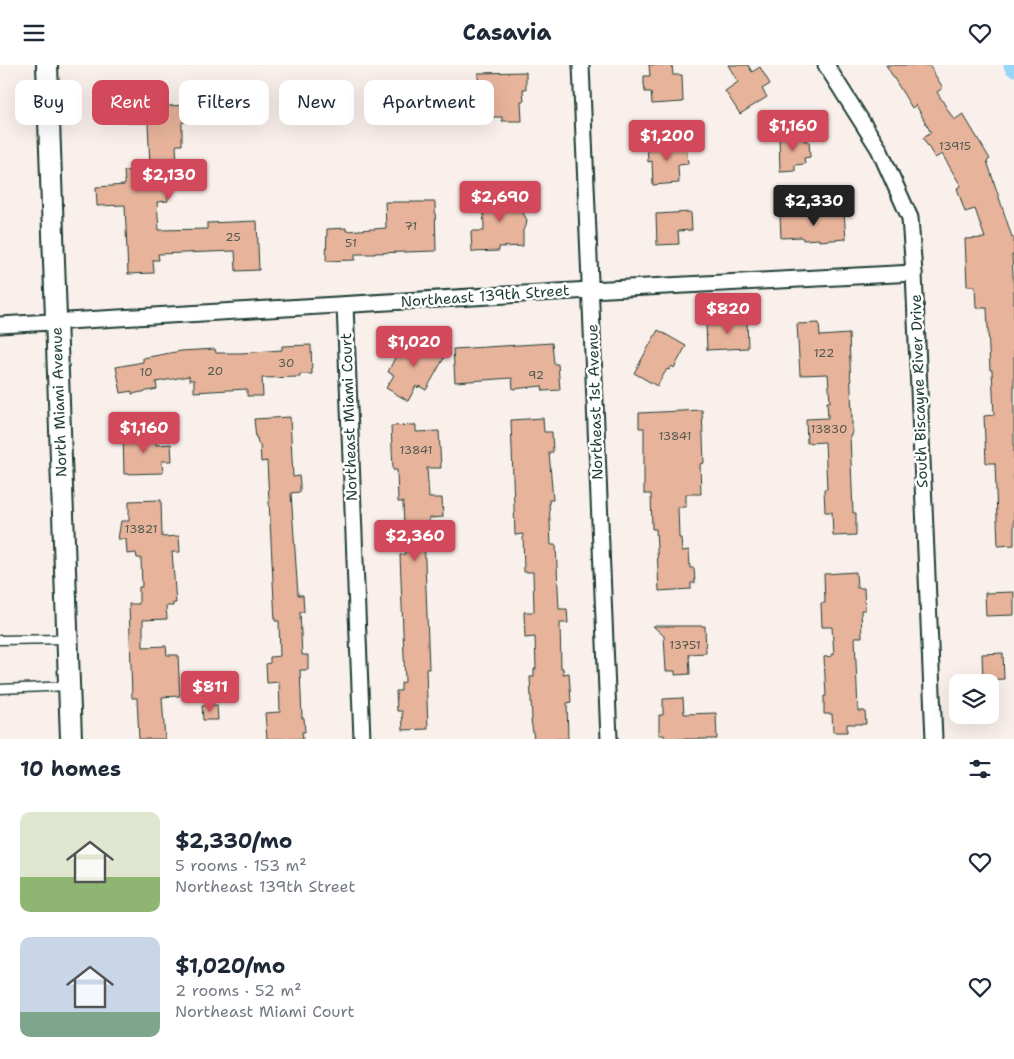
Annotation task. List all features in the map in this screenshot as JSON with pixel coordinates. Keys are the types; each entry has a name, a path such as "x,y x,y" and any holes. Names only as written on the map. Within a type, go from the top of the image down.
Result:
{"street":[{"name":"North Miami Avenue","path":"47,65 71,739"},
{"name":"Northeast 1st Avenue","path":"581,65 608,739"},
{"name":"South Biscayne River Drive","path":"826,65 880,149 910,218 934,739"},
{"name":"Northeast 139th Street","path":"0,325 914,273"},
{"name":"Northeast Miami Court","path":"345,305 362,739"}],"lane":[{"path":"0,639 68,639"},
{"path":"0,689 69,686"}],"building":[{"path":"649,65 672,65 673,75 682,75 683,102 652,104 651,92 645,92 644,84 644,76 650,76"},
{"path":"728,65 748,65 752,72 760,67 770,84 762,89 767,97 740,114 725,91 738,82"},
{"path":"886,65 929,65 943,88 937,92 954,120 963,114 990,159 987,161 1012,237 1014,237 1014,255 1012,255 1014,293 1014,545 998,546 995,463 986,463 984,416 994,415 987,308 976,308 975,286 967,286 965,239 985,238 975,209 965,212 957,188 961,186 942,154 935,158 923,138 931,133 916,105 912,108"},
{"path":"526,72 526,89 523,89 524,101 521,101 522,121 502,121 502,117 494,117 494,80 478,80 478,73"},
{"path":"179,105 179,125 182,125 182,145 177,145 176,147 179,187 168,188 168,201 157,202 159,230 207,229 207,223 257,221 259,270 236,271 235,251 158,254 159,260 153,260 154,273 128,274 125,205 97,206 96,187 125,185 124,171 144,170 144,167 150,166 148,125 169,125 169,106"},
{"path":"804,134 804,141 809,141 810,157 804,158 805,164 795,165 795,171 780,172 779,136"},
{"path":"686,142 688,164 678,165 679,183 653,185 652,161 648,162 647,145"},
{"path":"483,192 502,192 503,195 522,194 523,213 527,220 523,230 523,246 499,247 499,251 472,252 471,231 484,231"},
{"path":"385,202 435,202 436,251 355,254 355,260 326,261 327,229 346,228 346,231 386,228"},
{"path":"691,212 692,230 678,231 679,244 657,245 656,214"},
{"path":"844,212 846,239 819,241 819,239 803,240 802,237 781,238 780,216"},
{"path":"747,319 748,348 707,350 706,325 717,325 717,321"},
{"path":"819,323 820,336 849,334 852,417 852,435 850,435 853,513 856,513 856,535 833,536 832,512 825,512 824,489 827,489 825,442 807,443 806,419 828,418 827,402 830,402 828,374 800,375 797,324"},
{"path":"658,330 686,346 674,368 672,366 669,370 667,369 657,386 634,373"},
{"path":"404,339 413,344 416,339 435,349 449,349 426,390 416,386 408,401 386,388 394,375 388,372"},
{"path":"552,343 554,364 558,364 560,390 543,391 542,386 513,389 512,378 455,382 453,349"},
{"path":"311,345 312,374 300,374 300,377 262,378 263,396 247,396 247,389 194,392 194,380 189,380 189,376 156,382 157,389 132,394 132,391 121,393 116,367 143,362 143,358 181,351 215,349 216,353 241,353 282,350 282,346"},
{"path":"702,410 704,463 700,464 701,494 686,494 686,507 678,507 679,538 681,538 682,551 689,550 690,568 694,568 695,583 691,583 691,589 659,591 656,529 652,529 651,494 644,494 644,428 639,428 639,413"},
{"path":"290,417 293,477 299,476 300,484 300,492 291,493 298,595 303,595 304,612 300,612 302,655 308,655 308,670 300,670 302,718 304,718 305,732 302,732 303,739 267,739 265,713 280,712 279,682 267,683 266,664 270,663 270,657 280,656 279,621 275,621 267,461 261,462 260,444 258,444 256,438 254,419"},
{"path":"543,418 544,432 552,432 553,452 549,452 553,500 549,500 551,545 556,545 559,609 567,609 568,623 560,623 561,668 563,668 563,674 569,673 571,702 567,703 568,739 534,739 531,720 530,677 534,677 534,669 536,669 535,637 525,638 524,612 534,612 533,572 524,572 523,534 515,535 511,420"},
{"path":"416,425 416,432 439,431 441,468 427,468 429,498 442,498 443,517 429,518 430,534 424,534 429,669 426,669 428,729 403,730 402,711 397,711 396,691 401,691 401,683 405,682 400,555 405,554 403,502 398,502 397,470 393,470 391,426"},
{"path":"155,432 156,445 171,444 172,461 162,461 163,473 124,474 123,433"},
{"path":"161,500 162,537 179,536 180,552 172,552 176,603 173,603 173,606 166,606 167,619 143,620 143,647 166,646 167,655 178,655 180,696 162,697 165,739 139,739 137,698 132,698 129,604 139,604 139,587 142,587 141,558 137,558 136,553 127,554 126,539 118,539 121,521 129,521 129,501"},
{"path":"856,572 857,588 864,588 865,610 861,610 862,637 855,637 858,711 865,711 866,724 847,724 847,732 833,732 832,714 824,714 824,696 826,696 824,657 834,654 832,627 822,627 821,603 825,603 824,574"},
{"path":"1014,592 1014,615 986,616 985,593"},
{"path":"653,626 705,626 706,653 689,654 690,674 675,675 675,671 666,671 664,636"},
{"path":"1003,653 1004,679 999,679 999,674 983,674 982,654"},
{"path":"683,698 684,714 716,713 717,739 665,739 664,735 659,735 659,715 663,715 663,699"},
{"path":"217,705 218,720 203,720 202,706"}]}
